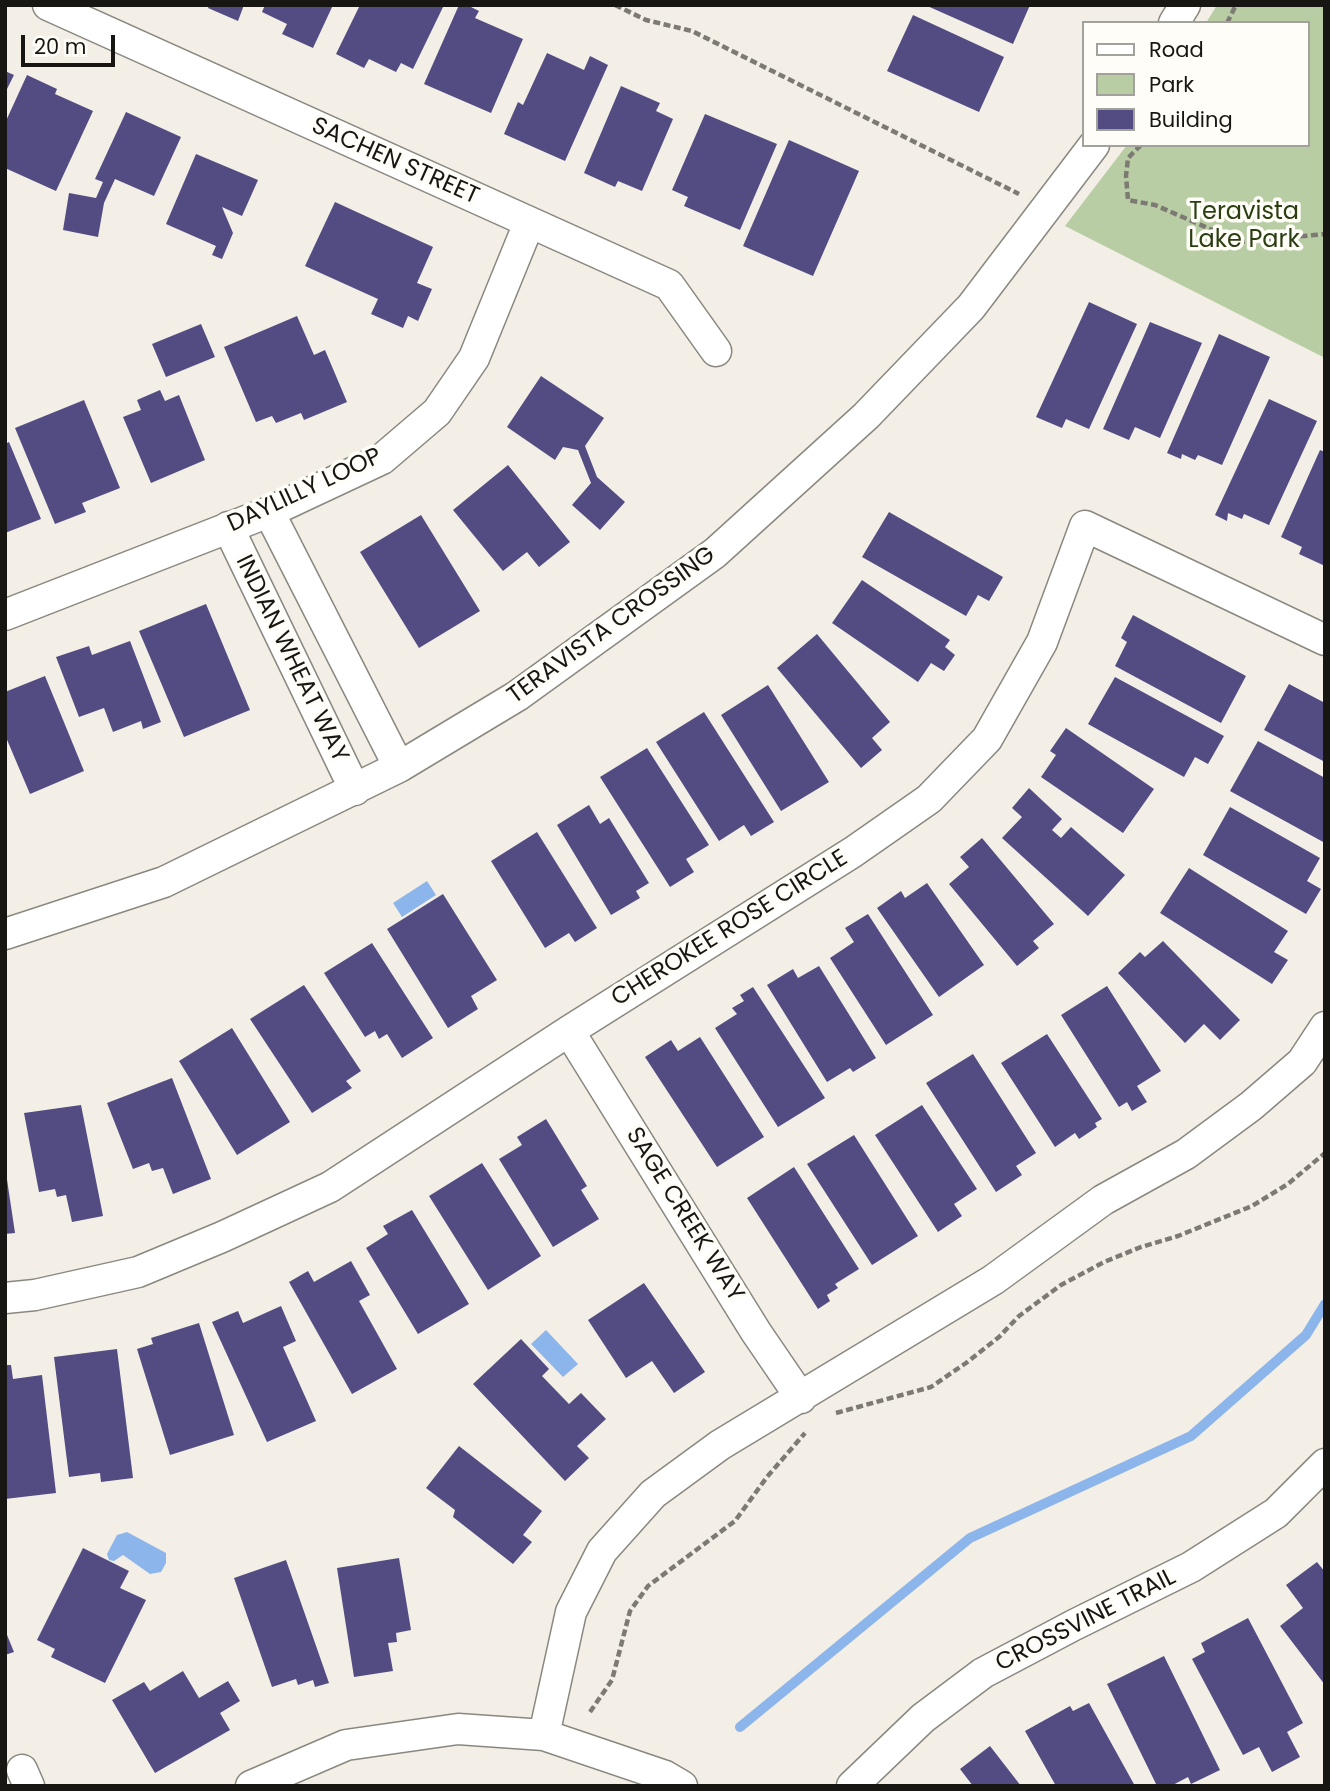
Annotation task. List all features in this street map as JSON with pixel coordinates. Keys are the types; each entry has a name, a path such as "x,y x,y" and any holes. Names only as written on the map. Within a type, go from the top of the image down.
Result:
{"street":[{"name":"SACHEN STREET","path":"48,5 669,285 716,351"},
{"path":"1175,21 1185,5"},
{"name":"TERAVISTA CROSSING","path":"5,934 164,882 399,767 517,696 715,553 866,416 971,307 1092,147"},
{"name":"DAYLILLY LOOP","path":"5,615 269,512 383,459 437,412 474,358 529,223"},
{"name":"INDIAN WHEAT WAY","path":"269,512 399,767"},
{"name":"CHEROKEE ROSE CIRCLE","path":"5,1298 35,1295 138,1272 330,1187 569,1031 853,852 929,799 987,738 1042,642 1085,526 1325,640"},
{"name":"INDIAN WHEAT WAY","path":"228,527 355,790"},
{"path":"544,1735 571,1612 602,1552 653,1494 720,1445 993,1280 1103,1200 1186,1154 1251,1106 1303,1062 1325,1027"},
{"name":"SAGE CREEK WAY","path":"569,1031 756,1332 801,1398"},
{"name":"CROSSVINE TRAIL","path":"852,1786 923,1718 983,1673 1191,1567 1276,1513 1325,1464"},
{"path":"251,1786 346,1745 458,1729 544,1735 665,1776 682,1786"}],"path":[{"path":"615,5 646,20 692,31 1046,208"},
{"path":"1228,21 1237,5"},
{"path":"1139,147 1128,158 1128,200 1155,205 1240,242 1325,234"},
{"path":"834,1414 931,1387 966,1363 999,1337 1019,1316 1061,1285 1104,1262 1252,1206 1288,1184 1325,1153"},
{"path":"590,1712 612,1680 630,1611 648,1586 735,1521 800,1436 812,1429"}],"green space":[{"name":"Teravista Lake Park","path":"1217,5 1325,5 1325,358 1065,226 1125,147 1309,147 1309,21 1207,21"}],"water":[{"path":"427,881 436,895 402,917 393,903"},
{"path":"546,1330 578,1364 563,1377 531,1344"},
{"path":"127,1532 166,1553 166,1563 161,1572 150,1574 123,1555 114,1561 109,1560 107,1554 117,1535"}],"building":[{"path":"209,5 244,5 238,21 208,8"},
{"path":"265,5 333,5 313,48 282,34 287,24 262,12"},
{"path":"360,5 444,5 413,69 401,63 396,72 369,59 364,68 336,54"},
{"path":"459,5 467,5 479,11 475,18 523,39 491,113 424,84"},
{"path":"925,5 1030,5 1013,44"},
{"path":"913,15 1004,57 979,112 887,71"},
{"path":"547,53 584,70 590,56 608,65 565,161 504,134 518,102 523,105"},
{"path":"5,71 14,75 5,93"},
{"path":"27,75 57,89 55,94 93,111 56,191 5,168 5,123"},
{"path":"621,86 660,103 656,111 673,119 642,191 618,181 615,187 584,173"},
{"path":"126,112 181,137 154,196 115,179 104,203 98,237 63,230 69,193 96,198 103,182 95,179"},
{"path":"705,114 777,144 740,230 684,206 688,197 672,190"},
{"path":"789,140 859,171 813,276 743,246"},
{"path":"196,154 258,180 242,216 222,207 233,233 222,259 212,255 216,246 166,224"},
{"path":"335,202 433,247 417,283 432,289 418,321 408,316 403,328 371,314 378,299 305,266"},
{"path":"1089,302 1137,324 1089,429 1066,419 1062,428 1036,417"},
{"path":"297,316 314,355 325,350 347,402 304,420 301,413 276,423 272,416 256,422 224,347"},
{"path":"1150,322 1202,343 1160,438 1135,427 1129,440 1103,429"},
{"path":"201,324 215,357 166,377 152,344"},
{"path":"1219,334 1270,357 1222,465 1198,455 1195,460 1182,454 1181,459 1167,453"},
{"path":"541,376 604,418 585,446 597,477 625,502 600,530 572,505 591,483 578,450 563,447 555,460 507,427"},
{"path":"160,390 165,401 179,395 205,460 151,483 123,417 141,410 137,400"},
{"path":"1269,399 1317,421 1269,525 1244,514 1242,519 1228,513 1227,521 1215,515"},
{"path":"84,400 120,488 82,503 86,512 55,524 15,428"},
{"path":"9,442 41,519 5,533 5,444"},
{"path":"1320,450 1325,452 1325,566 1299,554 1302,547 1281,537"},
{"path":"508,465 570,542 539,567 527,552 503,571 453,510"},
{"path":"889,512 1003,577 989,601 978,595 966,616 862,557"},
{"path":"421,515 480,611 419,648 360,552"},
{"path":"862,580 950,640 945,647 955,655 944,671 931,663 918,682 832,623"},
{"path":"206,604 250,710 184,737 139,631"},
{"path":"1133,615 1246,676 1221,723 1115,666 1127,642 1121,638"},
{"path":"817,634 890,722 872,738 882,750 861,768 777,668"},
{"path":"130,641 161,722 143,729 141,721 113,732 104,708 79,717 56,657 89,646 92,655"},
{"path":"45,676 84,771 30,794 5,735 5,692"},
{"path":"1115,677 1224,736 1208,764 1195,757 1184,777 1088,724"},
{"path":"1289,684 1325,703 1325,762 1264,730"},
{"path":"768,685 829,782 781,811 721,715"},
{"path":"704,712 774,822 751,836 744,825 719,841 656,742"},
{"path":"1066,728 1154,789 1123,833 1041,777 1056,755 1050,751"},
{"path":"1258,741 1325,778 1325,843 1230,791"},
{"path":"647,748 709,845 686,859 694,872 670,887 600,777"},
{"path":"1029,788 1062,819 1052,830 1061,838 1071,827 1125,875 1088,916 1002,838 1022,817 1012,808"},
{"path":"589,805 600,824 609,818 649,883 636,891 640,898 611,915 557,825"},
{"path":"1230,807 1320,858 1307,881 1321,889 1306,914 1203,855"},
{"path":"537,832 597,928 575,942 569,933 545,948 491,861"},
{"path":"982,838 1054,924 1033,941 1039,948 1017,966 949,884 969,867 960,857"},
{"path":"1189,868 1288,931 1274,952 1288,960 1272,984 1160,913"},
{"path":"927,883 984,965 939,997 877,908 901,891 905,898"},
{"path":"443,894 497,980 471,996 478,1009 448,1028 387,929"},
{"path":"868,914 933,1015 886,1045 830,958 854,942 845,928"},
{"path":"1163,941 1240,1020 1220,1040 1204,1024 1185,1043 1118,973 1140,952 1145,957"},
{"path":"372,943 433,1038 402,1058 387,1034 379,1039 375,1031 365,1037 324,973"},
{"path":"819,966 876,1058 853,1072 850,1068 827,1082 767,985 793,969 798,978"},
{"path":"304,985 361,1071 346,1081 352,1088 312,1113 250,1019"},
{"path":"1107,986 1161,1071 1137,1086 1147,1102 1132,1111 1127,1102 1119,1107 1061,1015"},
{"path":"753,987 825,1098 778,1127 715,1028 737,1014 732,1008 744,1001 740,995"},
{"path":"232,1028 290,1122 237,1155 179,1061"},
{"path":"1047,1034 1102,1119 1095,1123 1097,1127 1079,1139 1075,1133 1055,1147 1001,1063"},
{"path":"700,1037 764,1137 717,1167 645,1057 671,1040 678,1051"},
{"path":"973,1054 1036,1153 1016,1166 1022,1175 996,1192 926,1083"},
{"path":"172,1078 211,1179 173,1194 163,1168 152,1171 149,1163 133,1169 107,1103"},
{"path":"81,1105 103,1216 72,1222 66,1195 57,1197 55,1189 39,1192 24,1113"},
{"path":"922,1105 977,1189 954,1204 962,1216 938,1232 875,1135"},
{"path":"546,1119 587,1186 581,1190 599,1219 553,1247 499,1159 522,1145 517,1137"},
{"path":"854,1135 918,1236 872,1265 807,1164"},
{"path":"482,1163 541,1256 488,1290 429,1196"},
{"path":"5,1166 15,1233 5,1234"},
{"path":"794,1167 859,1269 835,1284 838,1288 827,1295 830,1301 818,1309 747,1198"},
{"path":"412,1210 469,1304 418,1334 366,1248 388,1234 383,1226"},
{"path":"351,1261 370,1295 359,1301 397,1369 352,1394 289,1282 308,1271 314,1282"},
{"path":"644,1283 705,1372 674,1393 652,1361 626,1378 588,1320"},
{"path":"281,1306 296,1341 283,1347 316,1421 267,1442 212,1322 238,1311 243,1323"},
{"path":"199,1323 234,1435 170,1455 137,1349 153,1344 151,1338"},
{"path":"521,1339 549,1369 542,1376 569,1404 581,1393 606,1419 577,1446 589,1458 565,1481 473,1384"},
{"path":"117,1349 133,1478 101,1482 100,1473 69,1477 54,1357"},
{"path":"5,1365 11,1365 13,1379 42,1375 56,1493 5,1499"},
{"path":"459,1446 542,1511 523,1535 532,1542 513,1564 453,1517 455,1510 426,1488"},
{"path":"83,1548 129,1571 120,1588 146,1600 105,1683 51,1657 55,1649 37,1640"},
{"path":"399,1558 411,1630 396,1633 397,1642 388,1643 393,1671 354,1677 337,1568"},
{"path":"286,1560 329,1683 315,1687 313,1680 298,1685 296,1679 272,1687 234,1578"},
{"path":"1317,1562 1325,1572 1325,1685 1280,1626 1303,1608 1286,1585"},
{"path":"1248,1618 1303,1723 1287,1732 1300,1757 1272,1772 1259,1747 1243,1755 1192,1659 1205,1652 1201,1643"},
{"path":"5,1630 14,1652 5,1655"},
{"path":"1164,1656 1220,1770 1191,1784 1188,1777 1171,1786 1157,1786 1107,1684"},
{"path":"183,1671 199,1698 228,1681 240,1701 220,1713 230,1730 155,1773 112,1700 144,1682 150,1691"},
{"path":"1089,1703 1135,1786 1056,1786 1025,1731 1070,1706 1073,1711"},
{"path":"990,1746 1021,1786 973,1786 960,1769"}],"waterway":[{"path":"740,1727 970,1538 1191,1436 1306,1335 1325,1304"}]}
